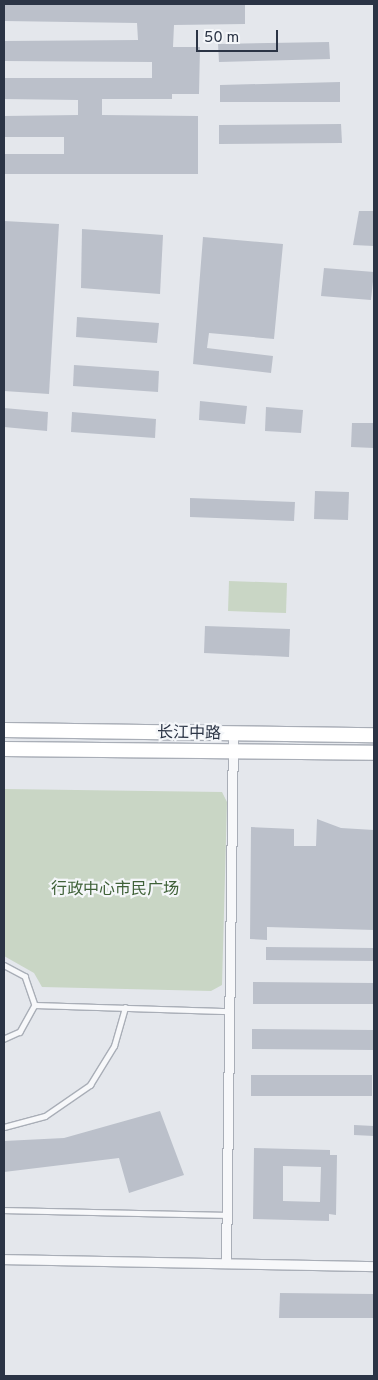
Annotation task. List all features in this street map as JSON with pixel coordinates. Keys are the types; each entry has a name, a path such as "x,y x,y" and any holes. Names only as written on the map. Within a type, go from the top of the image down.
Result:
{"main road":[{"name":"长江中路","path":"4,730 233,735 374,735"},
{"name":"长江中路","path":"4,749 374,753"}],"street":[{"path":"226,1262 233,735"},
{"path":"4,1259 374,1266"}],"lane":[{"path":"4,965 25,976 35,1005 20,1032 4,1039"},
{"path":"35,1005 230,1011"},
{"path":"4,1127 45,1116 90,1085 114,1046 125,1008"},
{"path":"4,1210 227,1215"}],"green space":[{"path":"229,581 287,583 286,613 228,611"},
{"name":"行政中心市民广场","path":"4,789 222,792 227,802 222,985 211,991 42,987 34,973 4,956"}],"building":[{"path":"4,4 245,4 245,24 174,25 173,47 200,47 199,94 172,94 172,99 102,99 102,115 198,116 198,174 4,174 4,154 64,154 64,137 4,137 4,116 78,115 78,100 4,99 4,78 152,78 152,62 4,61 4,41 138,40 137,23 4,21"},
{"path":"329,42 330,59 219,62 218,44"},
{"path":"340,82 340,102 220,102 220,85"},
{"path":"341,124 342,143 219,144 219,125"},
{"path":"359,211 374,211 374,246 353,245"},
{"path":"4,221 59,224 49,394 4,391"},
{"path":"82,229 163,235 160,294 81,288"},
{"path":"203,237 283,244 274,339 209,333 207,348 273,356 271,373 193,364"},
{"path":"324,268 374,272 371,300 321,296"},
{"path":"77,317 159,323 157,343 76,337"},
{"path":"74,365 159,371 158,392 73,386"},
{"path":"200,401 247,406 245,424 199,420"},
{"path":"266,407 303,410 301,433 265,431"},
{"path":"4,408 48,412 47,431 4,427"},
{"path":"72,412 156,419 155,438 71,432"},
{"path":"352,423 374,423 374,448 351,447"},
{"path":"315,491 349,492 348,520 314,519"},
{"path":"190,498 295,502 294,521 190,517"},
{"path":"205,626 290,629 289,657 204,653"},
{"path":"317,819 341,828 374,830 374,930 267,927 267,940 250,939 251,827 294,829 294,846 316,846"},
{"path":"266,947 374,948 374,961 266,960"},
{"path":"253,982 374,983 374,1004 253,1004"},
{"path":"252,1029 374,1030 374,1050 252,1049"},
{"path":"251,1075 372,1075 372,1096 251,1096"},
{"path":"160,1111 184,1175 129,1193 119,1158 4,1172 4,1141 64,1138"},
{"path":"354,1125 374,1126 374,1136 354,1135"},
{"path":"254,1148 330,1150 330,1155 337,1155 336,1215 329,1214 329,1221 253,1219","holes":["283,1166 321,1167 320,1202 283,1201"]},
{"path":"280,1293 374,1294 374,1318 279,1318"}]}
